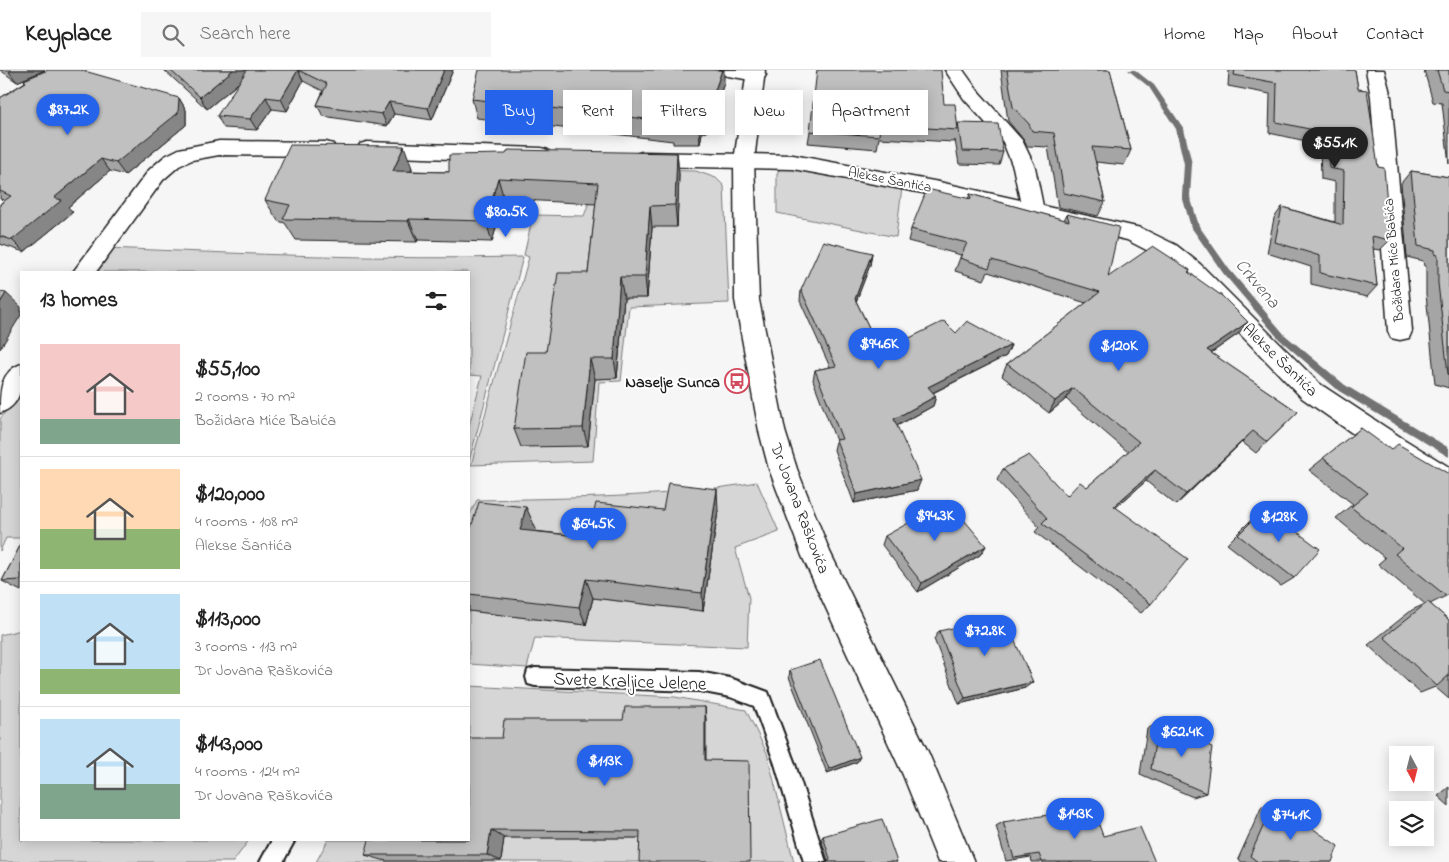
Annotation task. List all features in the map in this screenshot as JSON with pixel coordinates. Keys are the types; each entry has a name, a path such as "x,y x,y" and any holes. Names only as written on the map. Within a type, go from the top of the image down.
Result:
{"street":[{"path":"724,70 756,72"},
{"path":"954,70 971,94 1012,140 1024,167 1033,210"},
{"name":"Božidara Miće Babića","path":"1375,70 1381,97 1400,330"},
{"name":"Dr Jovana Raškovića","path":"756,72 744,161 749,315 772,432 783,469 817,556 917,766 956,862"},
{"path":"85,271 156,175 172,161 186,154 206,149 414,149 559,156"},
{"name":"Alekse Šantića","path":"624,158 782,161 852,172 1033,210 1133,234 1168,250 1213,290 1287,368 1311,390 1384,441 1449,481"},
{"path":"0,402 20,375"}],"lane":[{"name":"Svete Kraljice Jelene","path":"535,677 684,680 716,683 741,689 761,699 785,764 815,862"},
{"path":"271,862 283,841"}],"shaded area":[{"path":"788,168 902,187 896,237 777,213 777,174 779,170"},
{"path":"601,169 696,171 716,178 724,186 729,303 629,307 621,381 599,382 593,461 471,465 529,257 524,255 533,215 584,216","holes":["678,180 652,227 647,298 624,298 617,378 595,379 552,371 592,294"]},
{"path":"108,248 367,257 523,257 470,458 470,422 482,376 470,375 470,271 92,271"},
{"path":"20,390 20,538 6,538 0,551 0,419"},
{"path":"757,482 779,532 735,548 749,598 747,647 535,638 527,668 470,664 470,611 586,625 593,598 703,611 718,511 670,505 595,557 529,550 535,529 470,592 470,514 477,500 582,498 722,487"},
{"path":"20,630 20,841 248,841 233,862 0,862 0,635"},
{"path":"470,686 675,697 746,710 767,753 794,862 748,862 470,750"},
{"path":"504,838 645,838 644,862 316,862 327,841 391,841 386,861"}],"building":[{"path":"48,70 81,70 179,98 178,113 116,163 101,159 54,198 62,200 12,240 0,236 0,204 11,196 0,191 0,98 26,82 24,80"},
{"path":"170,70 233,70 200,97"},
{"path":"247,70 298,70 281,99 266,97 250,119 217,116"},
{"path":"298,70 444,70 428,108 389,102 382,114 317,105 327,84"},
{"path":"479,70 722,70 715,90 642,90 642,119 632,117 632,90 563,90 563,109 553,108 553,90 485,90 485,100 472,99"},
{"path":"817,70 941,70 944,104 955,104 958,130 928,128 928,90 815,90"},
{"path":"1007,70 1110,70 1131,150 1092,147 1105,202 1064,193 1054,133 1032,131 1029,124 1013,107"},
{"path":"1235,70 1355,70 1358,89 1367,90 1378,167 1384,168 1390,240 1372,236 1377,286 1320,273 1320,256 1275,242 1282,207 1343,225 1344,171 1329,168 1328,133 1276,122 1277,83 1234,75"},
{"path":"1437,70 1449,70 1449,91 1443,90"},
{"path":"813,105 813,131 810,131"},
{"path":"958,123 998,124 1003,152 962,151"},
{"path":"290,145 404,146 393,171 449,172 449,155 506,154 508,150 677,153 675,205 650,206 645,277 620,277 614,359 590,359 583,428 514,429 526,352 546,352 558,273 588,273 598,183 498,178 486,221 283,219 290,205 265,200"},
{"path":"1411,171 1449,177 1449,374 1438,283 1438,255 1435,254 1435,250 1418,246"},
{"path":"927,189 971,199 970,194 1069,221 1067,214 1119,227 1108,277 1153,246 1190,270 1188,272 1222,296 1248,322 1207,350 1298,412 1267,442 1253,431 1186,494 1155,470 1114,506 1188,559 1151,604 1042,523 1047,518 1003,469 1029,455 1067,496 1080,482 1087,487 1139,442 1073,388 1055,401 1007,364 1100,292 992,260 989,268 960,258 967,243 911,229"},
{"path":"823,241 872,253 855,299 881,352 944,321 956,333 967,321 1011,345 928,387 936,396 894,419 921,480 857,494 836,440 842,439 815,370 836,366 801,290"},
{"path":"0,292 6,293 0,303"},
{"path":"1361,428 1391,450 1398,444 1449,474 1449,594 1446,596 1395,554 1402,548 1351,507 1368,493 1323,458"},
{"path":"668,483 717,489 702,593 586,579 579,607 470,594 470,531 479,502 526,507 520,530 588,537 596,503 663,510"},
{"path":"948,501 986,546 922,583 885,536"},
{"path":"1265,508 1320,549 1294,578 1238,535"},
{"path":"20,546 20,580 2,581"},
{"path":"1428,602 1449,620 1449,677 1437,686 1384,637"},
{"path":"1004,617 1033,682 965,698 939,631"},
{"path":"820,660 860,757 829,769 790,670"},
{"path":"625,707 705,707 705,760 749,761 750,862 639,862 640,831 491,830 487,855 365,855 369,841 470,841 470,738 502,738 504,720 623,720"},
{"path":"1158,723 1212,747 1206,793 1151,769"},
{"path":"1274,802 1338,846 1332,862 1258,862 1250,856"},
{"path":"1093,808 1103,836 1140,827 1155,862 1042,862 1039,854 1014,858 1003,822"},
{"path":"882,819 897,862 823,862 830,859 823,836"}],"waterway":[{"name":"Crkvena","path":"1131,70 1152,86 1180,129 1188,164 1186,196 1195,227 1226,271 1282,337 1342,388 1449,453"}],"place":[{"name":"Naselje Sunca","path":"737,381"}]}
